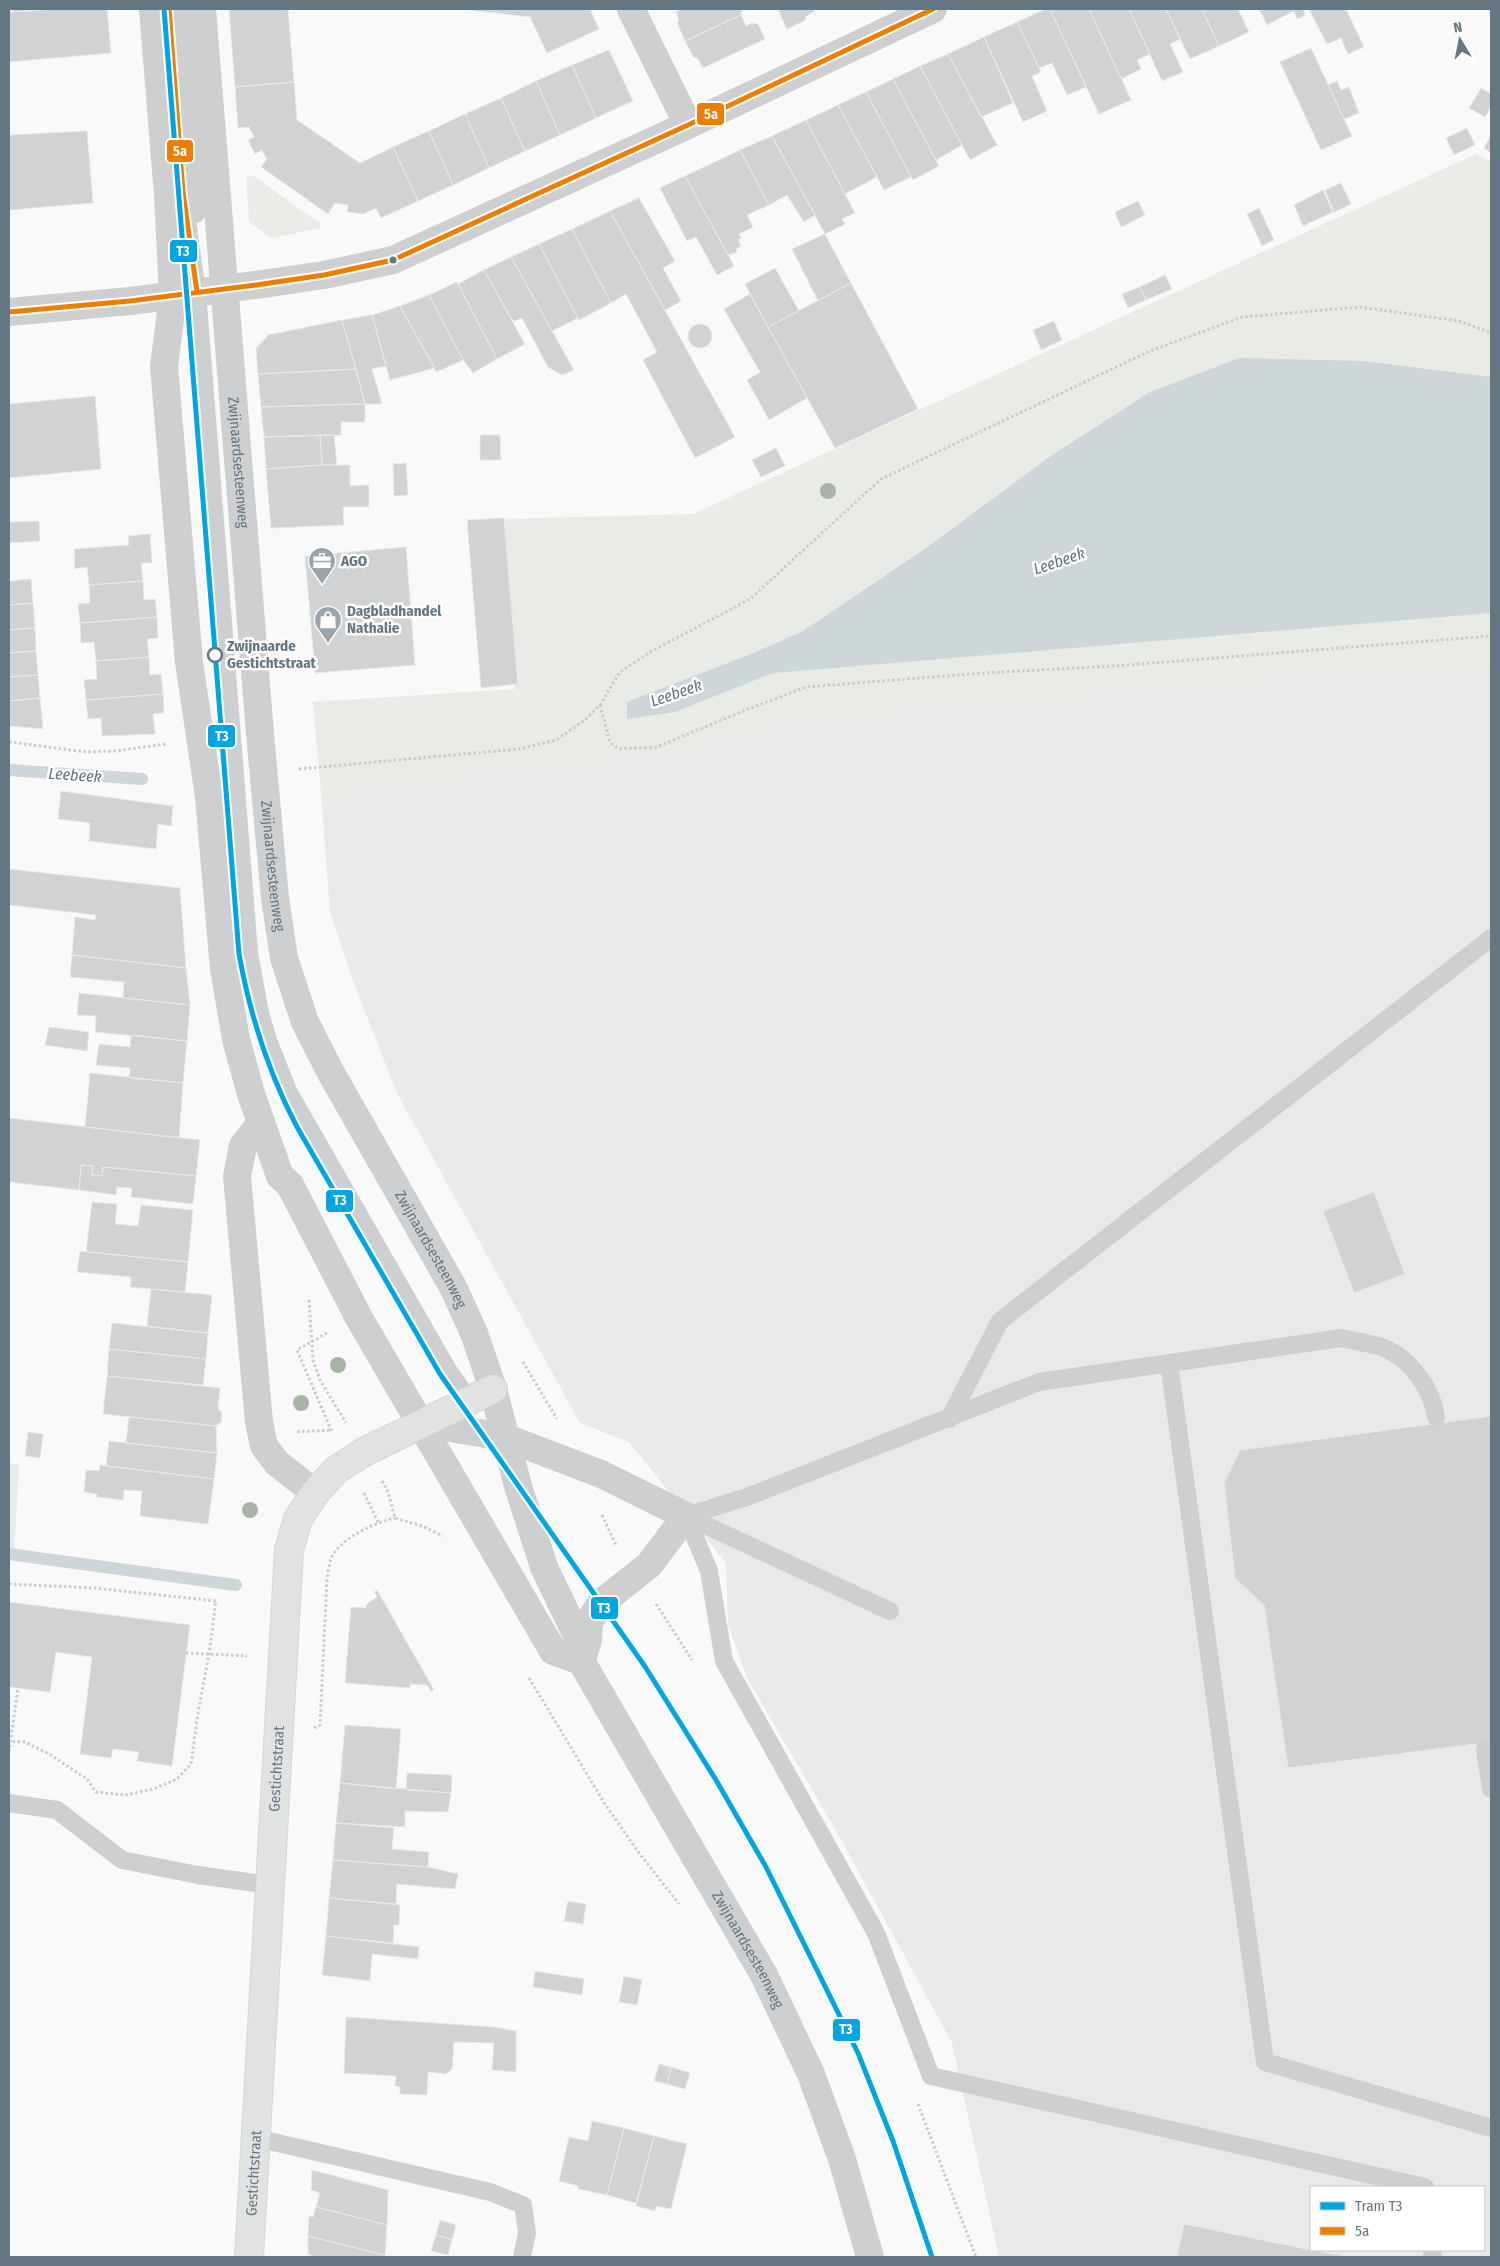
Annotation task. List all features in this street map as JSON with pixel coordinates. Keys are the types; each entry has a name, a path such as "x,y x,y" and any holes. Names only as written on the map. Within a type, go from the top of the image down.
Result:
{"main road":[{"name":"Gestichtstraat","path":"249,2257 289,1550 298,1519 315,1493 336,1470 364,1452 420,1423 481,1395"}],"street":[{"path":"153,9 168,195 185,294 164,366 184,617 209,797 224,969 236,1039 261,1123 280,1176 290,1185 359,1318 420,1423 553,1651 580,1662 588,1640 589,1622 601,1603 650,1565 686,1516 601,1474 504,1437 420,1423"},
{"name":"Zwijnaardsesteenweg","path":"202,9 223,289 264,771 275,898 284,958 305,1022 331,1073 454,1287 474,1333 481,1395 504,1437 544,1567 577,1636 580,1662 768,1984 811,2074 842,2159 870,2257"},
{"path":"632,9 688,125"},
{"path":"9,312 223,289 324,275 393,260 688,125 933,9"},
{"path":"261,1123 243,1146 237,1176 259,1422 264,1446 277,1463 315,1493"}],"lane":[{"path":"168,9 183,192 185,294 249,952 260,1013 277,1065 305,1123 448,1370 481,1395"},
{"path":"181,9 196,191 185,294"},
{"path":"949,1419 1000,1321 1491,938"},
{"path":"686,1516 747,1497 1039,1382 1342,1338 1385,1348 1416,1370 1434,1403 1436,1417"},
{"path":"1169,1363 1265,2062 1491,2128"},
{"path":"686,1516 890,1611"},
{"path":"686,1516 709,1571 724,1661 876,1933 931,2076 1421,2186"},
{"path":"1485,1749 1491,1789"},
{"path":"9,1803 57,1810 122,1860 198,1875 270,1885"},
{"path":"256,2138 490,2192 522,2205 527,2233 522,2257"}],"path":[{"path":"264,771 357,765 519,750 556,740 585,720 600,705 620,672 652,651 750,599 881,478 1150,351 1242,317 1360,307 1459,321 1491,332"},
{"path":"600,705 610,742 620,749 657,747 806,687 983,673 1115,666 1491,636"},
{"path":"9,742 87,752 115,751 201,740"},
{"path":"521,1359 559,1423"},
{"path":"364,1452 388,1492 395,1518"},
{"path":"279,1747 320,1725 327,1579 331,1558 342,1544 378,1522 395,1518 441,1533 446,1539"},
{"path":"636,1575 674,1630 694,1664"},
{"path":"9,1584 94,1588 216,1601 210,1654 198,1713 191,1764 176,1779 160,1786 126,1795 96,1792 87,1779 68,1765 26,1742 10,1741"},
{"path":"186,1653 210,1654"},
{"path":"525,1671 605,1804 636,1849 682,1908"},
{"path":"9,1752 18,1688"},
{"path":"917,2102 976,2257"}],"shaded area":[{"path":"1476,154 1491,162 1491,668 1267,682 799,723 669,755 363,789 322,805 313,702 515,689 499,519 693,514"},
{"path":"252,175 321,224 320,228 272,238 249,222 246,178"},
{"path":"1491,668 1491,2257 999,2257 952,2043 838,1834 747,1678 728,1625 726,1563 629,1442 580,1423 397,1093 354,984 330,912 322,805 363,789 669,755 799,723 1267,682"},
{"path":"9,1463 19,1465 14,1555 9,1554"}],"water":[{"path":"1239,358 1362,361 1491,377 1491,613 773,673 675,712 627,719 627,702 756,652 803,631 929,546 1048,458 1148,393"}],"building":[{"path":"14,9 57,9 14,12"},
{"path":"57,9 107,9 111,53 9,62 9,12"},
{"path":"229,9 288,9 294,82 235,87"},
{"path":"458,9 496,9 496,13"},
{"path":"496,9 590,9 599,29 547,53 530,17 496,13"},
{"path":"682,9 742,9 741,15 685,41 677,22 679,21 677,12 672,13"},
{"path":"778,9 813,9 816,16 813,12 805,17 806,20 787,29"},
{"path":"1050,9 1086,87 1067,95 1052,63 1039,68 1017,22"},
{"path":"1050,9 1089,9 1131,100 1099,114"},
{"path":"1089,9 1129,9 1150,54 1137,60 1141,69 1121,79"},
{"path":"1129,9 1166,9 1180,39 1170,44 1183,72 1162,81"},
{"path":"1166,9 1202,9 1219,46 1190,59"},
{"path":"1202,9 1238,9 1249,32 1219,46"},
{"path":"1259,9 1293,9 1294,11 1267,25"},
{"path":"1293,9 1303,9 1305,15 1297,19"},
{"path":"1309,9 1346,9 1364,47 1348,54 1341,38 1327,44"},
{"path":"741,15 746,26 752,23 758,24 765,39 703,68 697,57 694,58 685,41"},
{"path":"1017,22 1041,72 1032,76 1047,111 1023,122 984,37"},
{"path":"984,37 1013,103 981,117 948,54"},
{"path":"1311,48 1352,136 1321,150 1280,62"},
{"path":"609,50 633,101 596,118 572,65"},
{"path":"948,54 997,145 970,160 920,66"},
{"path":"572,65 596,118 560,135 536,81"},
{"path":"920,66 962,145 936,160 893,79"},
{"path":"893,79 939,166 913,180 866,92"},
{"path":"536,81 560,135 525,151 501,98"},
{"path":"1337,81 1341,90 1349,87 1359,113 1344,119 1328,85"},
{"path":"294,82 297,120 360,163 393,147 418,201 381,218 376,208 363,214 347,212 348,205 335,203 328,214 261,167 267,159 262,150 255,154 248,140 254,137 249,127 238,128 235,87"},
{"path":"1481,88 1491,94 1491,106 1485,117 1469,108"},
{"path":"866,92 911,177 884,190 838,105"},
{"path":"501,98 525,151 489,168 465,114"},
{"path":"838,105 877,177 845,194 806,120"},
{"path":"465,114 489,168 453,185 429,131"},
{"path":"806,120 855,213 842,219 845,224 825,234 772,136"},
{"path":"1467,128 1475,145 1454,155 1446,138"},
{"path":"87,131 93,203 9,210 9,135"},
{"path":"429,131 453,185 418,201 393,147"},
{"path":"1491,135 1491,153 1484,148"},
{"path":"772,136 815,215 804,222 787,195 769,205 740,150"},
{"path":"740,150 769,205 747,215 753,227 739,234 741,238 738,240 741,246 736,249 737,252 728,255 685,176"},
{"path":"685,176 734,266 717,275 696,237 687,241 660,188"},
{"path":"1341,183 1351,204 1334,212 1325,190"},
{"path":"1323,190 1333,212 1303,226 1294,205"},
{"path":"639,198 675,261 663,268 681,301 665,310 610,211"},
{"path":"1138,201 1145,215 1121,227 1115,212"},
{"path":"1259,208 1274,240 1262,246 1247,214"},
{"path":"610,211 735,437 695,458 643,360 657,352 626,294 611,303 572,229"},
{"path":"572,229 611,303 579,320 539,244"},
{"path":"825,234 851,283 818,301 792,249"},
{"path":"539,244 578,318 552,331 511,257"},
{"path":"511,257 574,370 562,375 548,367 522,318 514,321 511,318 484,270"},
{"path":"775,268 799,311 768,327 745,284"},
{"path":"484,270 525,344 497,359 458,284"},
{"path":"1165,275 1172,289 1146,300 1140,287"},
{"path":"457,282 497,359 473,373 463,360 429,295"},
{"path":"851,283 918,409 835,448 768,327"},
{"path":"1140,287 1146,300 1128,308 1122,294"},
{"path":"750,294 807,398 769,420 747,380 760,372 724,309"},
{"path":"429,295 463,360 436,372 400,306"},
{"path":"400,306 435,368 390,380 372,315"},
{"path":"372,315 386,366 372,369 382,404 365,404 342,320"},
{"path":"342,320 356,369 258,374 256,349 268,335"},
{"path":"1054,321 1062,340 1041,350 1033,330"},
{"path":"700,324 709,327 712,336 709,345 700,348 691,345 688,336 691,327"},
{"path":"356,369 365,404 261,407 258,374"},
{"path":"95,396 101,469 9,478 9,404"},
{"path":"365,404 365,422 341,422 341,435 264,437 261,407"},
{"path":"320,435 334,435 337,465 322,465"},
{"path":"320,435 322,465 266,469 264,437"},
{"path":"480,435 500,435 501,460 480,460"},
{"path":"776,448 785,466 761,477 752,460"},
{"path":"406,463 408,495 394,496 393,464"},
{"path":"350,465 350,486 369,485 369,507 343,507 344,525 271,528 266,469"},
{"path":"504,518 518,684 481,688 467,520"},
{"path":"39,521 40,541 9,543 9,522"},
{"path":"150,534 152,563 141,563 143,581 89,585 87,567 75,569 74,549 129,545 128,536"},
{"path":"406,547 415,665 315,673 305,556"},
{"path":"31,579 33,603 9,605 9,581"},
{"path":"143,581 144,600 155,599 157,617 80,623 78,604 90,603 89,585"},
{"path":"33,603 35,628 9,630 9,605"},
{"path":"157,617 158,638 147,639 149,657 96,661 94,642 81,643 80,623"},
{"path":"35,628 36,651 9,653 9,630"},
{"path":"36,651 38,675 9,677 9,653"},
{"path":"149,657 150,675 161,674 163,694 86,700 84,680 97,679 96,661"},
{"path":"38,675 40,698 9,701 9,677"},
{"path":"163,694 164,713 153,714 155,734 102,736 101,718 88,719 86,700"},
{"path":"40,698 43,729 9,726 9,701"},
{"path":"61,791 173,806 171,826 158,824 156,849 89,841 90,823 58,819"},
{"path":"9,869 180,888 186,968 72,955 75,917 95,920 96,915 9,905"},
{"path":"72,955 186,968 190,1005 123,998 124,982 70,977"},
{"path":"79,993 190,1005 187,1041 95,1032 96,1016 77,1015"},
{"path":"49,1027 89,1032 87,1051 45,1045"},
{"path":"131,1035 187,1041 183,1083 129,1078 130,1068 96,1065 99,1044 130,1047"},
{"path":"90,1073 183,1083 179,1138 85,1127"},
{"path":"9,1118 200,1140 196,1176 103,1167 102,1176 92,1175 93,1166 81,1165 79,1190 9,1182"},
{"path":"81,1165 93,1166 92,1175 102,1176 103,1167 196,1176 193,1204 131,1197 132,1188 117,1187 116,1195 79,1190"},
{"path":"1374,1192 1405,1274 1354,1293 1323,1211"},
{"path":"92,1202 117,1204 115,1224 138,1226 141,1205 193,1210 188,1262 86,1252"},
{"path":"80,1251 188,1262 185,1292 130,1287 131,1277 77,1272"},
{"path":"151,1289 212,1295 208,1333 147,1326"},
{"path":"112,1323 208,1333 206,1359 109,1349"},
{"path":"109,1349 206,1359 203,1385 107,1376"},
{"path":"107,1376 220,1388 218,1408 222,1413 221,1422 216,1426 103,1414"},
{"path":"1491,1416 1491,1742 1288,1768 1264,1605 1235,1578 1224,1483 1240,1450"},
{"path":"129,1417 216,1426 217,1453 126,1443"},
{"path":"28,1432 43,1434 40,1458 25,1456"},
{"path":"109,1441 217,1453 214,1479 106,1466"},
{"path":"100,1465 214,1479 208,1524 140,1516 142,1491 124,1490 123,1500 97,1497 97,1494 84,1492 86,1470 99,1471"},
{"path":"377,1590 434,1690 431,1691 427,1685 410,1684 410,1688 345,1683 351,1607 366,1608 367,1604 377,1597 375,1591"},
{"path":"9,1602 190,1625 172,1766 137,1761 139,1752 113,1749 111,1758 80,1754 92,1657 56,1652 50,1692 9,1687"},
{"path":"345,1725 401,1729 396,1789 340,1783"},
{"path":"407,1773 452,1775 451,1793 406,1790"},
{"path":"340,1783 451,1793 448,1812 405,1811 405,1827 336,1823"},
{"path":"336,1823 394,1828 392,1849 429,1852 428,1867 333,1860"},
{"path":"333,1860 428,1867 458,1874 455,1889 397,1884 396,1904 329,1898"},
{"path":"329,1898 400,1905 399,1925 394,1925 393,1943 326,1936"},
{"path":"568,1901 586,1904 583,1924 564,1921"},
{"path":"326,1936 419,1947 418,1959 372,1954 370,1981 322,1975"},
{"path":"535,1971 584,1979 582,1995 533,1987"},
{"path":"624,1976 642,1980 637,2005 619,2002"},
{"path":"346,2017 494,2027 516,2031 516,2072 492,2070 494,2043 454,2042 452,2069 446,2074 428,2072 427,2095 400,2094 400,2087 395,2086 396,2076 344,2073"},
{"path":"659,2064 671,2067 667,2084 654,2081"},
{"path":"671,2067 690,2073 685,2089 667,2084"},
{"path":"592,2121 624,2128 607,2195 578,2189 578,2186 559,2181 569,2137 588,2141"},
{"path":"624,2128 654,2136 636,2203 607,2195"},
{"path":"654,2136 687,2144 671,2209 656,2206 655,2211 636,2206"},
{"path":"312,2170 388,2190 387,2225 316,2207 320,2193 311,2190"},
{"path":"316,2207 387,2225 385,2255 308,2236 309,2216 313,2217"},
{"path":"440,2220 456,2225 452,2240 436,2235"},
{"path":"1184,2224 1310,2251 1350,2257 1177,2257"},
{"path":"436,2235 452,2240 448,2255 431,2251"},
{"path":"308,2236 385,2255 385,2257 316,2257 308,2254"}],"waterway":[{"name":"Leebeek","path":"9,770 142,779"},
{"path":"9,1554 236,1585"}],"tram line":[{"name":"T3","path":"164,9 239,954 243,977 261,1043 277,1085 297,1127 440,1374 644,1665 716,1780 766,1867 858,2053 893,2141 932,2257"}],"transit line":[{"name":"5a","path":"169,9 183,192 197,292"},
{"name":"5a","path":"9,312 130,301 256,285 324,275 393,260 688,125 933,9"}],"place":[{"name":"AGO","path":"322,585"},
{"name":"Dagbladhandel Nathalie","path":"328,644"},
{"name":"Zwijnaarde Gestichtstraat","path":"215,655"}]}
